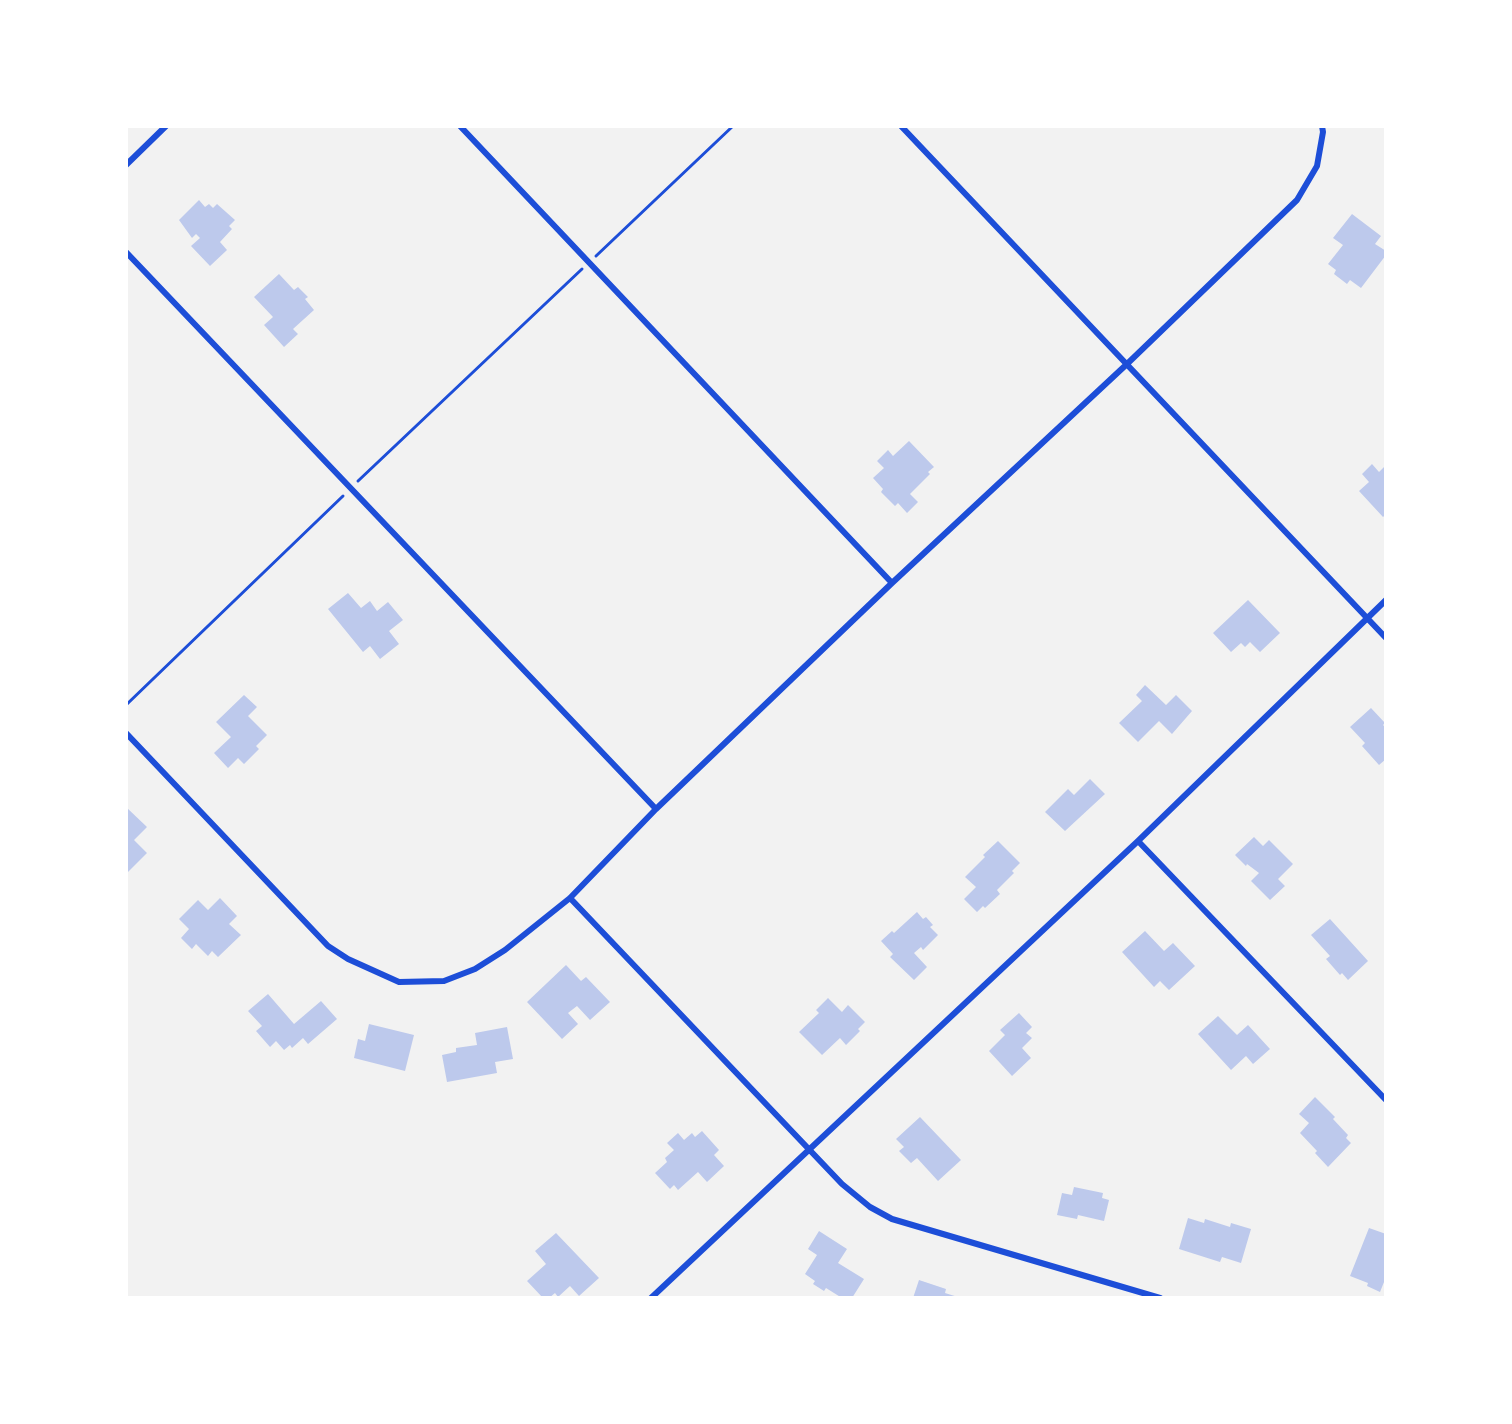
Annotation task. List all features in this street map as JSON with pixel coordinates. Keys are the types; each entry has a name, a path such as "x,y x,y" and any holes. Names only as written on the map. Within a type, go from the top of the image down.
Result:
{"street":[{"path":"126,165 166,126"},
{"path":"460,126 892,583"},
{"path":"900,126 1386,638"},
{"path":"126,733 328,946 348,959 399,982 444,981 475,969 505,950 570,898 656,809 892,583 1127,364 1297,200 1317,166 1322,126"},
{"path":"126,252 656,809"},
{"path":"651,1298 1138,841 1386,600"},
{"path":"1138,841 1386,1100"},
{"path":"570,898 842,1184 863,1201 892,1219 1160,1298"}],"path":[{"path":"126,705 350,488 733,126"}],"building":[{"path":"199,200 205,207 209,204 213,208 217,204 235,220 229,226 232,229 220,242 227,250 210,266 191,246 200,238 196,234 192,238 179,220"},
{"path":"1352,214 1381,236 1375,244 1386,251 1386,255 1361,288 1350,280 1347,284 1334,274 1336,270 1328,264 1343,245 1333,238"},
{"path":"279,274 294,290 298,287 308,297 305,299 314,310 293,329 298,334 284,347 264,325 273,317 254,297"},
{"path":"909,441 934,467 910,494 918,502 907,513 898,503 895,506 881,492 883,489 873,478 884,468 877,461 888,450 893,456"},
{"path":"1372,464 1379,472 1386,465 1386,514 1383,517 1359,491 1369,482 1362,474"},
{"path":"348,593 361,608 370,601 377,611 388,602 403,620 389,631 399,644 380,659 370,646 363,652 328,609"},
{"path":"1248,600 1280,633 1260,652 1250,642 1245,647 1241,643 1231,652 1213,633"},
{"path":"1145,685 1166,705 1176,695 1192,711 1172,734 1159,721 1138,742 1119,723 1142,701 1136,695"},
{"path":"244,695 257,707 248,716 267,735 256,746 259,749 244,764 238,758 228,768 214,753 231,737 216,722"},
{"path":"1371,708 1385,723 1383,725 1386,728 1386,759 1379,765 1362,746 1365,743 1350,727"},
{"path":"1090,779 1105,794 1065,831 1045,812 1068,789 1074,795"},
{"path":"126,807 147,827 134,840 147,853 126,874"},
{"path":"1254,837 1263,846 1269,840 1293,864 1278,879 1285,886 1270,900 1251,881 1259,873 1247,864 1246,866 1235,855"},
{"path":"998,841 1020,863 1012,871 1014,873 997,890 1000,894 977,912 964,899 976,887 965,877"},
{"path":"220,898 237,916 229,924 241,935 218,957 212,951 208,956 196,944 192,949 181,938 189,929 179,919 198,900 208,910"},
{"path":"917,912 923,919 926,917 933,925 930,927 938,935 923,950 921,947 914,953 927,967 914,980 890,957 893,954 881,941 892,931 894,933"},
{"path":"1330,919 1368,961 1348,980 1342,973 1340,975 1326,959 1330,956 1311,935"},
{"path":"1145,931 1164,951 1173,943 1195,966 1169,990 1160,981 1154,987 1122,952"},
{"path":"566,965 581,981 586,977 610,1002 590,1020 577,1006 568,1013 578,1024 562,1039 527,1002"},
{"path":"268,994 294,1024 321,1001 337,1019 308,1044 303,1038 292,1048 290,1045 284,1050 276,1041 270,1047 256,1031 262,1026 248,1011"},
{"path":"828,998 842,1012 848,1005 865,1022 858,1029 860,1031 846,1045 840,1038 822,1055 799,1032 819,1013 816,1010"},
{"path":"1019,1013 1032,1027 1026,1033 1032,1038 1022,1048 1031,1058 1012,1076 989,1051 1005,1035 1000,1030"},
{"path":"1218,1016 1237,1035 1248,1025 1270,1049 1253,1064 1246,1056 1231,1070 1198,1034"},
{"path":"369,1024 414,1035 405,1071 354,1058 358,1039 365,1041"},
{"path":"507,1027 513,1059 495,1062 497,1073 447,1082 442,1055 456,1052 456,1048 477,1045 475,1033"},
{"path":"1315,1097 1335,1117 1333,1119 1348,1135 1346,1138 1351,1143 1328,1167 1300,1133 1309,1123 1299,1114"},
{"path":"920,1117 961,1160 938,1181 917,1158 911,1163 899,1151 904,1147 896,1139"},
{"path":"702,1131 719,1150 714,1155 724,1166 707,1182 698,1172 678,1190 674,1185 670,1189 655,1173 667,1162 665,1158 674,1150 667,1143 678,1133 684,1140 692,1133 695,1137"},
{"path":"1074,1187 1103,1193 1102,1198 1109,1200 1104,1221 1078,1215 1077,1219 1057,1215 1062,1193 1072,1195"},
{"path":"1188,1218 1204,1223 1205,1219 1230,1227 1231,1223 1251,1229 1241,1263 1222,1257 1220,1262 1179,1249"},
{"path":"1369,1228 1386,1234 1386,1277 1380,1292 1367,1286 1368,1283 1350,1276"},
{"path":"819,1231 847,1249 838,1263 864,1279 852,1298 842,1298 826,1288 824,1291 813,1284 815,1281 805,1274 817,1255 808,1249"},
{"path":"556,1233 599,1278 579,1296 570,1286 558,1297 555,1293 549,1298 543,1298 527,1281 546,1264 535,1251"},
{"path":"919,1280 946,1289 945,1293 961,1298 913,1298"}]}
